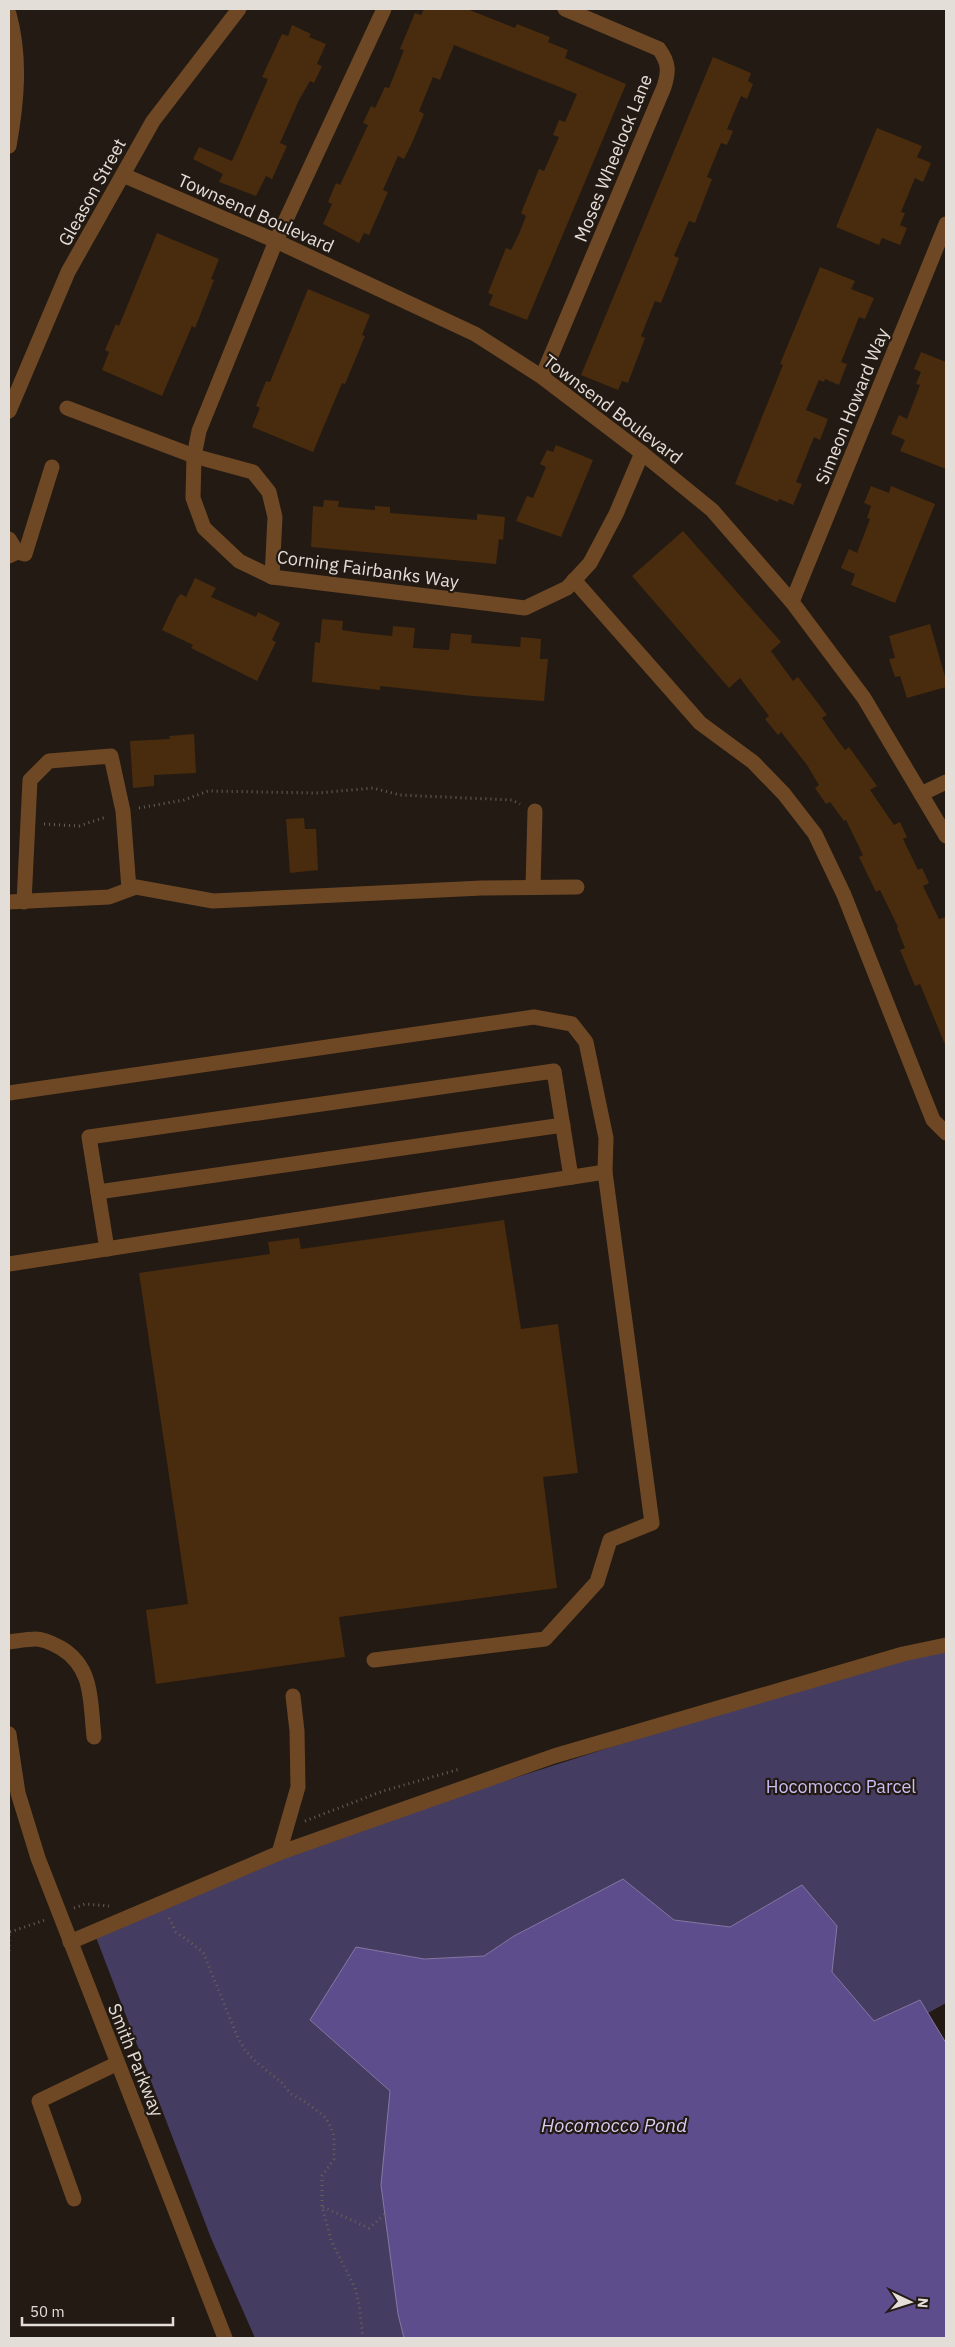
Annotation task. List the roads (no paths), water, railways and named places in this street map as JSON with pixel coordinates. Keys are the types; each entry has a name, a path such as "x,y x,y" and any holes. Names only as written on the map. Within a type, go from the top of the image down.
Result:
{"street":[{"name":"Gleason Street","path":"9,411 68,272 153,121 239,9"},
{"path":"276,241 384,9"},
{"name":"Moses Wheelock Lane","path":"542,377 661,96 668,71 667,60 659,49 565,9"},
{"path":"9,14 14,36 17,76 9,146"},
{"name":"Townsend Boulevard","path":"123,175 276,241 475,334 542,377 642,453 712,510 792,602 864,698 946,836"},
{"name":"Simeon Howard Way","path":"792,602 946,224"},
{"name":"Corning Fairbanks Way","path":"276,241 199,431 194,456 193,498 204,528 239,561 272,577 525,608 567,588 590,563 616,514 642,453"},
{"path":"67,408 194,456 253,472 269,492 275,517 272,577"},
{"path":"9,539 13,554 25,554 52,467"},
{"path":"574,580 700,723 753,762 784,794 815,834 844,895 933,1120 946,1133"},
{"path":"24,902 30,780 49,761 111,756 123,811 129,889"},
{"path":"921,794 946,782"},
{"path":"533,887 535,811"},
{"path":"9,902 109,897 136,887 212,902 533,887 577,887"},
{"path":"9,1094 534,1017 572,1024 586,1042 606,1138 605,1172 652,1523 610,1540 597,1582 545,1639 374,1660"},
{"path":"107,1249 89,1137 554,1071 571,1177"},
{"path":"98,1192 562,1125"},
{"path":"9,1264 605,1172"},
{"path":"9,1642 36,1639 52,1643 71,1654 84,1671 89,1686 94,1737"},
{"path":"70,1942 279,1853 554,1756 903,1654 946,1645"},
{"path":"279,1853 298,1787 297,1730 292,1696"},
{"name":"Smith Parkway","path":"9,1734 18,1793 58,1914 225,2338"},
{"path":"74,2199 39,2101 116,2064"}],"water":[{"name":"Hocomocco Pond","path":"623,1879 674,1920 730,1927 802,1885 837,1926 832,1972 874,2021 920,2000 946,2043 946,2338 404,2338 398,2314 381,2185 390,2091 310,2020 356,1947 424,1959 484,1956 514,1936"}],"park label":[{"name":"Hocomocco Parcel","path":"841,1786"}]}
